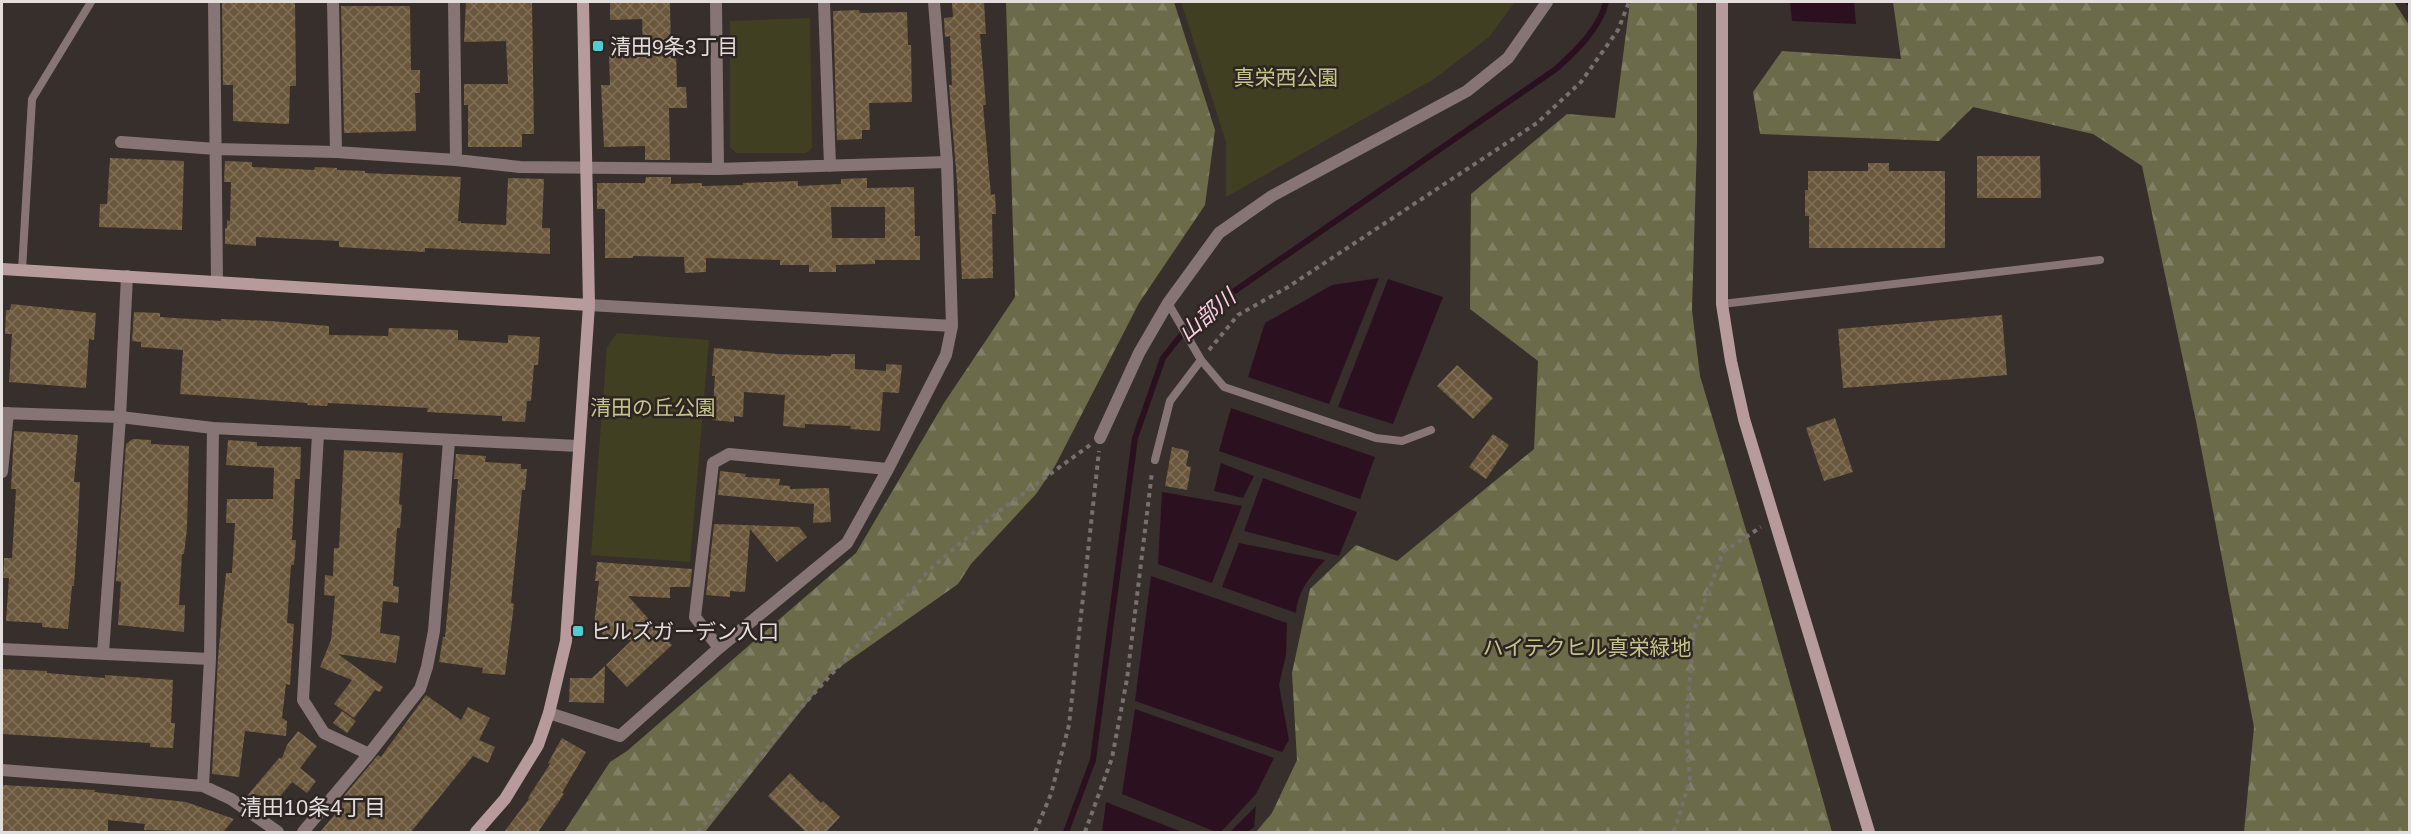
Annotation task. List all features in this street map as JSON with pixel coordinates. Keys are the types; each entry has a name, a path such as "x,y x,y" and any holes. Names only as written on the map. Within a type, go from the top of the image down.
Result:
{"street":[{"path":"214,2 217,282"},
{"path":"333,2 336,152"},
{"path":"454,2 456,160"},
{"path":"476,832 505,799 538,745 549,713 566,641 589,304 583,2"},
{"path":"716,2 718,169"},
{"path":"824,2 830,166"},
{"path":"549,713 620,736 719,648 847,543 888,469 946,355 952,326 947,162 934,2"},
{"path":"1100,438 1139,353 1172,308 1218,233 1272,196 1467,91 1508,58 1547,2"},
{"path":"1722,2 1722,304 1731,361 1744,418 1869,832"},
{"path":"121,142 216,149 336,152 520,166 586,168 718,169 947,162"},
{"path":"2,269 952,326"},
{"path":"103,653 120,417 127,276"},
{"path":"2,472 4,413 120,417 213,428 578,446"},
{"path":"203,786 210,659 213,428"},
{"path":"318,434 303,700 324,733 369,754"},
{"path":"303,832 420,689 434,631 449,441"},
{"path":"719,648 695,617 713,463 729,454 888,469"},
{"path":"2,649 210,659"},
{"path":"2,770 203,786 231,798 278,832"}],"lane":[{"path":"22,270 32,99 91,2"},
{"path":"1722,304 2100,260"},
{"path":"1172,308 1199,356 1224,387 1366,435 1402,441 1431,430"},
{"path":"1155,460 1170,401 1199,356"}],"path":[{"path":"1199,356 1238,315 1306,275 1537,123 1581,82 1618,30 1629,2"},
{"path":"698,832 795,714 861,642 903,601 929,570 994,515 1100,438"},
{"path":"1035,832 1051,794 1069,725 1100,438"},
{"path":"1085,832 1112,758 1127,679 1140,553 1155,460"},
{"path":"1674,832 1690,780 1686,727 1694,630 1723,552 1774,518"}],"green space":[{"path":"1006,2 1174,2 1215,130 1205,205 1139,303 1055,466 1036,494 971,564 958,584 830,674 705,832 564,832 610,762 627,751 856,553 944,403 1015,297"},
{"name":"真栄西公園","path":"1181,2 1515,2 1489,37 1434,79 1226,197 1226,142"},
{"name":"ハイテクヒル真栄緑地","path":"1630,2 1697,2 1697,141 1692,310 1700,376 1761,580 1832,832 1256,832 1272,813 1297,760 1292,673 1310,589 1356,545 1397,561 1534,449 1538,361 1470,309 1471,194 1567,114 1615,118"},
{"path":"1893,2 2394,2 2409,25 2409,832 2244,832 2254,727 2196,421 2142,166 2093,134 1973,107 1939,141 1760,134 1753,92 1782,51 1901,59"},
{"path":"810,18 812,148 806,153 736,153 730,147 730,21"},
{"name":"清田の丘公園","path":"617,333 709,340 690,562 591,555 607,347"}],"shaded area":[{"path":"1790,2 1854,2 1856,24 1792,21"},
{"path":"1379,278 1329,404 1248,377 1265,323 1332,285"},
{"path":"1388,279 1443,297 1393,424 1338,407"},
{"path":"1231,408 1375,457 1360,499 1219,451"},
{"path":"1221,463 1254,476 1243,498 1214,491"},
{"path":"1263,478 1357,512 1339,556 1244,531"},
{"path":"1162,492 1242,506 1212,583 1158,564"},
{"path":"1239,543 1325,560 1302,591 1296,613 1222,587"},
{"path":"1151,576 1287,623 1286,655 1279,685 1289,740 1282,752 1135,701"},
{"path":"1135,709 1274,758 1256,794 1221,832 1122,794"},
{"path":"1106,802 1182,832 1102,832"},
{"path":"1256,806 1254,827 1247,832 1230,832"}],"building":[{"path":"222,2 295,2 296,86 290,86 289,124 233,121 233,85 223,85"},
{"path":"466,2 532,2 534,134 522,134 522,147 468,147 468,105 464,105 464,84 508,84 506,41 464,42"},
{"path":"610,2 670,2 671,53 676,52 677,87 686,87 687,108 669,108 670,160 645,160 645,146 604,147 601,85 610,85 609,53 643,52 642,19 610,20"},
{"path":"952,2 984,2 986,34 980,34 986,105 983,105 991,195 995,194 996,214 992,214 993,278 962,279 949,85 952,85 950,36 945,37 944,18 953,17"},
{"path":"341,6 410,6 411,70 420,70 420,93 415,93 416,131 344,133"},
{"path":"859,10 860,13 907,12 908,45 911,45 912,102 869,103 870,130 862,130 862,139 837,140 833,11"},
{"path":"1977,156 2040,156 2041,198 1977,198"},
{"path":"110,158 184,161 182,230 99,227 100,204 107,204"},
{"path":"225,161 252,162 252,167 314,170 315,167 337,168 337,170 365,171 365,173 461,177 458,221 461,223 506,225 508,178 544,179 542,228 550,228 550,254 425,248 425,252 339,247 339,241 256,237 256,246 225,244 225,228 227,228 227,220 230,221 231,182 224,182"},
{"path":"1868,163 1889,163 1889,171 1945,171 1945,248 1809,248 1809,216 1805,216 1808,171 1868,171"},
{"path":"646,177 671,177 671,184 702,183 702,186 798,181 798,186 841,184 841,179 867,178 867,188 914,187 915,236 920,236 920,260 875,260 875,264 836,265 836,272 809,272 809,265 780,265 780,260 706,258 706,272 685,273 684,257 605,258 605,209 597,209 597,183 645,183","holes":["831,207 885,207 885,238 832,238"]},
{"path":"11,304 96,313 94,340 89,339 86,388 9,382 12,334 5,334 6,310 10,310"},
{"path":"134,312 160,313 160,317 270,321 329,326 329,335 388,336 389,328 458,330 458,340 508,343 508,335 540,337 538,365 534,365 531,401 527,401 525,422 502,421 502,416 427,412 428,408 328,403 327,406 307,405 308,403 180,394 183,350 141,347 141,342 132,341"},
{"path":"2002,315 2007,375 1843,388 1838,329"},
{"path":"714,348 777,354 831,356 831,354 855,354 855,369 886,371 886,364 902,365 899,393 883,392 880,431 850,429 851,426 805,424 805,428 783,426 785,395 744,392 743,417 734,416 734,422 712,420"},
{"path":"1457,365 1493,398 1473,419 1437,386"},
{"path":"1835,418 1853,472 1824,481 1806,428"},
{"path":"14,431 78,435 74,482 80,482 78,523 74,586 72,586 68,629 42,627 42,623 6,621 9,578 3,578 4,558 12,558 16,489 11,489"},
{"path":"1493,434 1509,445 1486,479 1469,467"},
{"path":"133,439 151,440 151,444 189,446 187,529 184,554 182,554 179,605 185,605 184,632 118,625 121,582 116,581 126,444"},
{"path":"228,440 257,442 257,446 301,447 300,479 295,479 292,540 296,540 294,565 291,565 287,623 294,624 290,685 286,684 282,718 287,721 286,736 245,731 239,777 212,774 218,657 226,573 232,573 235,523 226,523 227,499 273,499 274,468 226,465"},
{"path":"1172,447 1189,451 1186,466 1191,467 1187,490 1165,486"},
{"path":"344,450 403,453 399,504 402,505 400,528 397,528 393,586 399,587 398,603 383,601 380,633 400,636 396,663 338,654 383,687 380,692 375,690 354,718 334,704 352,680 320,667 331,640 335,596 324,595 325,575 333,576 334,548 339,548"},
{"path":"456,454 486,456 485,462 521,464 521,469 527,469 525,490 522,490 511,603 514,604 505,675 482,673 483,668 439,662 443,637 445,637 451,574 458,479 454,479"},
{"path":"720,471 746,474 745,477 780,479 779,485 790,486 790,489 829,488 831,522 813,523 814,504 718,495"},
{"path":"714,524 799,527 807,537 777,562 750,529 745,592 730,591 730,597 706,595"},
{"path":"597,562 692,569 690,587 670,587 670,598 628,596 672,645 627,687 606,665 632,640 602,637 603,627 594,626 599,581 595,581"},
{"path":"605,666 604,703 569,702 570,678 592,678"},
{"path":"2,669 47,671 47,673 105,678 105,675 173,680 171,723 175,723 173,748 150,747 150,743 2,734"},
{"path":"426,695 461,720 468,707 490,718 479,740 495,747 488,763 473,756 411,832 320,832 342,806 338,803 378,755 381,757"},
{"path":"342,711 356,721 347,733 333,723"},
{"path":"298,731 317,746 300,768 316,781 307,793 292,782 267,812 247,796 279,758 282,758 287,745"},
{"path":"562,738 586,752 562,793 564,794 538,832 504,832 529,799 550,764 548,763"},
{"path":"790,773 821,803 823,801 840,817 826,832 806,832 768,796"},
{"path":"2,785 95,790 94,792 186,802 234,819 223,832 144,830 145,824 108,820 108,832 2,832"}],"waterway":[{"name":"山部川","path":"1066,832 1093,760 1135,438 1163,358 1186,329 1220,301 1556,69 1593,30 1606,2"}],"place":[{"name":"清田9条3丁目","path":"598,46"},
{"name":"ヒルズガーデン入口","path":"578,631"}],"district":[{"name":"清田10条4丁目","path":"313,807"}]}
